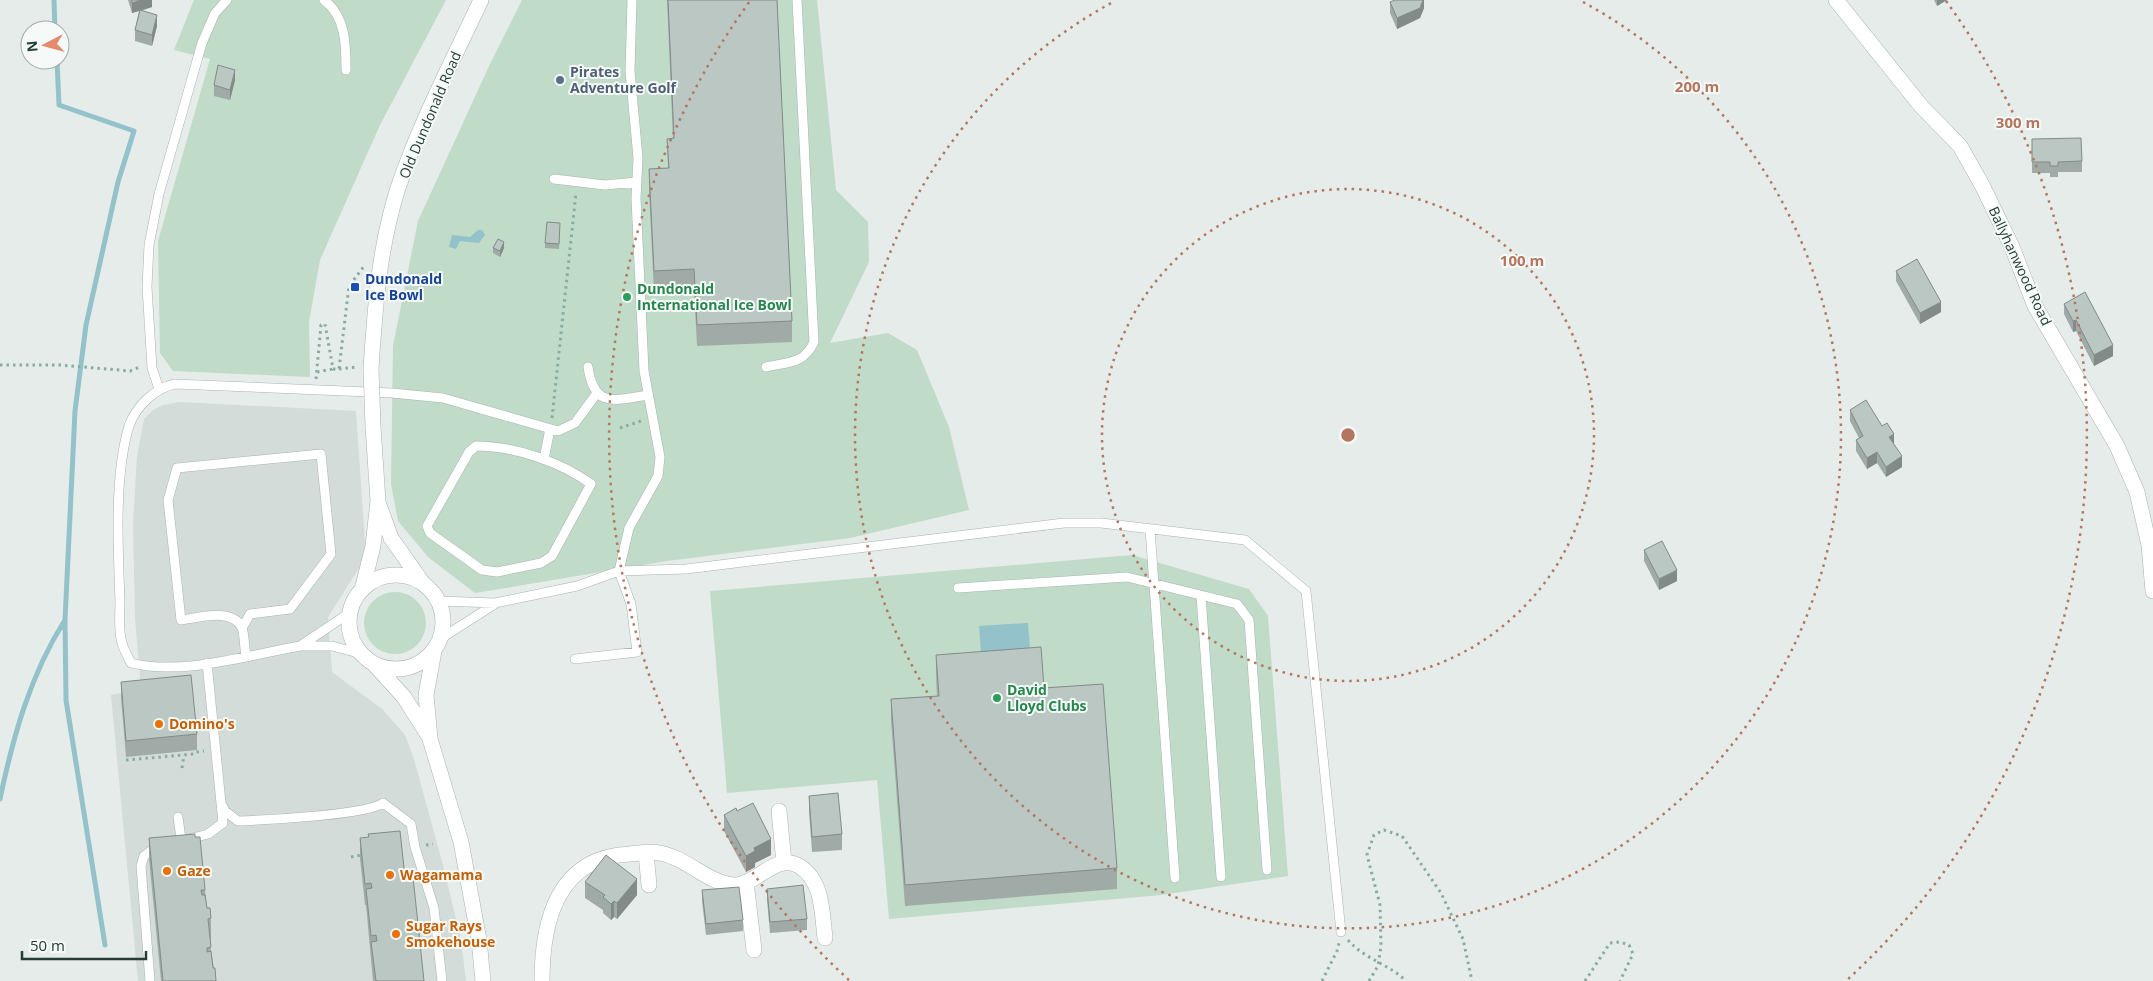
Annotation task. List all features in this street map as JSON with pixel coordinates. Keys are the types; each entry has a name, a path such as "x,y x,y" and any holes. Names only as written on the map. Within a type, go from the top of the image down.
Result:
{"street":[{"name":"Old Dundonald Road","path":"362,590 373,546 378,502 370,369 375,297 385,239 398,189 424,120 481,0"},
{"name":"Ballyhanwood Road","path":"1836,0 1921,106 1960,146 1982,184 2012,247 2036,306 2117,446 2137,492 2147,536 2153,591"},
{"name":"Old Dundonald Road","path":"378,502 390,538 422,582"},
{"path":"430,739 404,697 368,659 350,632 350,612 357,596 377,579 389,575 409,576 422,582 439,601 443,616 426,695 430,739 461,842 479,940 483,981"},
{"path":"368,659 386,668 408,668 421,662 437,645"},
{"path":"779,810 784,864"},
{"path":"542,981 549,918 556,898 573,877 600,857 660,852 722,883 735,885 746,882 775,865 798,865 809,874 820,894 825,938"},
{"path":"646,853 649,885"},
{"path":"746,882 754,950"}],"lane":[{"path":"160,389 152,368 146,287 149,245 159,194 202,43 214,13 227,0"},
{"path":"575,659 637,652 631,604 619,571 629,528 658,476 660,457 644,371 637,182 638,158 632,112 630,70 632,0"},
{"path":"766,367 800,360 809,353 814,342 797,0"},
{"path":"328,1 343,29 346,70"},
{"path":"554,179 605,185 637,182"},
{"path":"588,367 590,385 597,393 609,399 648,395"},
{"path":"368,659 332,646 300,646 175,668 146,667 131,663 121,642 119,500 123,454 130,424 137,412 160,389 175,384 316,389 443,398 464,402 558,431 568,428 575,423 597,393"},
{"path":"544,459 550,429"},
{"path":"476,446 544,459 571,470 591,484 552,556 541,563 497,572 482,570 430,533 427,526 469,452 476,446"},
{"path":"321,454 331,554 290,609 250,614 181,620 168,500 177,468 321,454"},
{"path":"439,601 495,604 577,586 619,571 686,569 1064,523 1101,523 1245,540 1306,591 1341,932"},
{"path":"1150,529 1175,878"},
{"path":"958,588 1127,577 1153,585 1236,604 1243,609 1249,620 1268,870"},
{"path":"1202,596 1221,877"},
{"path":"437,645 495,604"},
{"path":"300,646 350,612"},
{"path":"242,628 250,614"},
{"path":"228,615 236,619 242,628 246,655"},
{"path":"150,981 141,866 144,856 172,841 199,838 223,823 207,663"},
{"path":"222,804 225,811 238,821 347,812 376,808 383,803 411,824 415,847 434,908 442,981"},
{"path":"172,841 178,817"}],"path":[{"path":"533,424 537,416 552,422 578,182"},
{"path":"317,372 339,369 349,286 367,263"},
{"path":"316,389 321,325 325,324 332,370"},
{"path":"0,365 60,365 130,371"},
{"path":"620,428 654,418"},
{"path":"126,760 201,752"},
{"path":"182,768 184,755"},
{"path":"1369,981 1378,964 1381,946 1380,905 1367,855 1374,835 1384,830 1402,836 1441,893 1463,939 1472,981"},
{"path":"351,857 368,854"},
{"path":"1341,932 1357,950 1378,964 1399,974 1406,981"},
{"path":"1322,981 1338,951 1341,932"},
{"path":"1585,981 1610,943 1620,942 1629,945 1633,954 1620,981"}],"shaded area":[{"path":"180,402 356,411 366,557 328,617 332,672 382,709 405,735 414,759 443,865 461,940 466,981 138,981 111,695 141,689 135,618 133,525 137,456 144,419 153,410 163,405"}],"green space":[{"path":"194,0 446,0 380,125 320,260 309,322 310,377 173,371 160,353 158,241 210,59 174,50"},
{"name":"Dundonald International Ice Bowl","path":"522,0 817,0 836,190 868,222 869,262 830,343 888,333 917,350 949,427 969,510 850,538 667,561 475,593 428,557 398,521 391,484 393,346 418,221 490,64"},
{"name":"David Lloyd Clubs","path":"1132,555 1249,589 1268,616 1288,876 1161,895 889,919 877,780 727,793 710,591"},
{"path":"389,592 401,592 417,601 424,611 426,623 424,635 417,645 401,654 389,654 378,649 369,640 364,629 364,617 369,606 378,597"}],"water":[{"path":"478,230 482,230 485,235 479,243 460,241 456,249 449,247 452,235 470,237"},
{"path":"1028,623 1030,648 981,652 979,626"}],"building":[{"path":"668,0 777,0 792,321 697,325 694,269 654,271 649,169 669,168 667,139 674,138"},
{"path":"1395,0 1423,0 1420,8 1397,18 1390,2"},
{"path":"140,10 157,15 152,35 135,30"},
{"path":"218,65 235,70 230,90 214,85"},
{"path":"2081,138 2082,161 2058,162 2058,166 2050,166 2050,162 2032,162 2032,139"},
{"path":"547,222 560,223 559,244 545,243"},
{"path":"498,239 504,242 500,251 493,248"},
{"path":"1917,259 1941,302 1920,313 1896,271"},
{"path":"2085,292 2113,345 2094,355 2076,320 2073,321 2064,304"},
{"path":"1866,400 1882,426 1887,423 1894,434 1889,437 1902,456 1886,467 1877,452 1867,458 1856,440 1863,436 1850,410"},
{"path":"1662,541 1677,570 1659,579 1644,550"},
{"path":"1041,647 1044,688 1103,684 1117,868 905,885 891,699 939,696 936,655"},
{"name":"Domino's","path":"191,675 197,734 126,741 121,682"},
{"path":"838,793 842,834 812,837 809,796"},
{"path":"753,803 771,839 754,848 755,851 746,856 724,815 736,808 737,811"},
{"path":"400,831 405,877 413,877 424,981 376,981 371,942 377,941 376,935 371,936 366,889 372,888 371,883 365,884 360,838 369,837 368,834"},
{"path":"195,834 195,837 200,837 205,890 201,890 202,895 205,895 207,908 210,908 211,918 208,919 211,947 207,948 207,952 211,951 216,981 163,981 149,838"},
{"path":"606,855 637,879 617,903 614,901 611,904 603,897 605,895 585,882"},
{"path":"803,885 807,919 770,922 767,889"},
{"path":"739,887 743,920 706,924 702,890"}],"waterway":[{"path":"54,0 55,20"},
{"path":"57,70 59,105 134,131 118,182 86,325 75,411 65,620 66,700 105,945"},
{"path":"0,799 17,730 32,684 65,620"}],"place":[{"name":"Pirates Adventure Golf","path":"560,80"},
{"name":"Dundonald Ice Bowl","path":"355,287"},
{"name":"Dundonald International Ice Bowl","path":"627,297"},
{"name":"David Lloyd Clubs","path":"997,698"},
{"name":"Domino's","path":"159,724"},
{"name":"Gaze","path":"167,871"},
{"name":"Wagamama","path":"390,875"},
{"name":"Sugar Rays Smokehouse","path":"396,934"}]}
